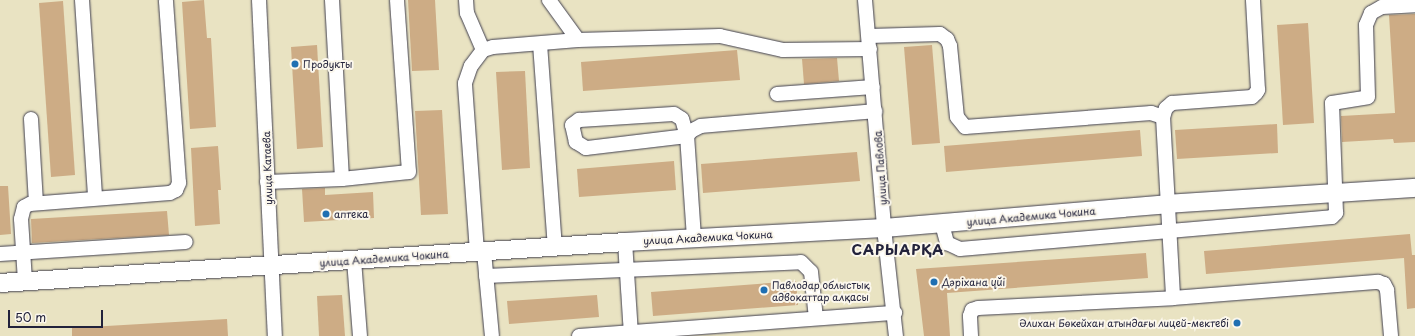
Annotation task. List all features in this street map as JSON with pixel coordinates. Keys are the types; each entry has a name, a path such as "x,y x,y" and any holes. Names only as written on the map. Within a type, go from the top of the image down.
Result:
{"main road":[{"name":"улица Академика Чокина","path":"0,283 625,242 884,228 1167,204 1415,188"}],"street":[{"path":"82,0 96,198"},
{"path":"26,281 23,253 22,213 24,207 36,202 170,193 176,190 179,183 166,0"},
{"name":"улица Катаева","path":"259,0 270,266 275,336"},
{"path":"332,0 342,179"},
{"path":"267,182 342,179 409,172 397,0"},
{"path":"466,0 467,13 483,50"},
{"path":"549,0 578,40"},
{"name":"улица Павлова","path":"865,0 876,111 884,228 895,313 896,336"},
{"path":"1173,298 1163,117 1166,108 1172,103 1252,97 1256,93 1258,90 1253,0"},
{"path":"942,224 947,243 960,249 1332,217 1336,213 1332,103 1368,97 1366,25 1371,13 1382,7 1415,5"},
{"path":"492,336 486,276 480,252 465,83 471,66 483,50 492,46 540,44 578,40 720,36 783,50 869,43 940,34 947,39 950,46 957,118 965,127 1151,113 1163,117"},
{"path":"540,44 555,247"},
{"path":"777,94 873,87"},
{"path":"687,136 690,131 701,126 876,111"},
{"path":"687,136 586,148 576,142 572,125 579,120 674,114 682,119 687,136 694,238"},
{"path":"31,119 36,202"},
{"path":"0,254 186,242"},
{"path":"625,242 631,334"},
{"path":"354,260 360,336"},
{"path":"486,276 627,268 802,262 811,272 816,318"},
{"path":"971,336 970,316 972,310 978,308 1173,298 1378,282 1384,284 1387,290 1390,336"},
{"path":"579,336 703,332 816,318 895,313"}],"building":[{"path":"204,0 207,38 211,38 216,127 190,129 182,2"},
{"path":"408,0 435,0 439,70 412,71"},
{"path":"63,1 75,175 51,177 39,3"},
{"path":"1415,14 1415,142 1394,143 1393,139 1342,142 1341,116 1395,113 1389,15"},
{"path":"1308,23 1314,123 1283,125 1277,25"},
{"path":"317,45 323,147 297,149 291,47"},
{"path":"932,45 940,143 912,145 904,47"},
{"path":"737,50 740,80 583,91 581,62"},
{"path":"837,58 839,81 804,84 802,59"},
{"path":"525,71 530,168 502,170 496,72"},
{"path":"442,110 448,214 421,215 415,111"},
{"path":"1277,124 1278,153 1177,159 1175,130"},
{"path":"1140,130 1142,156 946,172 944,146"},
{"path":"218,146 221,190 218,190 220,224 195,226 191,148"},
{"path":"857,152 860,181 703,193 701,164"},
{"path":"674,161 676,190 579,197 577,169"},
{"path":"0,186 8,186 11,234 0,235"},
{"path":"325,188 325,195 373,192 374,218 304,222 302,189"},
{"path":"167,211 169,235 32,243 31,219"},
{"path":"1410,234 1412,255 1415,255 1415,308 1407,309 1404,258 1206,274 1204,251"},
{"path":"1146,253 1148,278 947,293 950,336 924,336 916,269"},
{"path":"796,281 798,305 653,316 651,292"},
{"path":"342,295 345,336 319,336 317,296"},
{"path":"597,295 599,317 509,324 507,301"},
{"path":"227,319 228,336 72,336 72,328"}],"place":[{"name":"Продукты","path":"295,64"},
{"name":"аптека","path":"326,214"},
{"name":"Дәріхана үйі","path":"934,282"},
{"name":"Павлодар облыстық адвокаттар алқасы","path":"764,290"},
{"name":"Әлихан Бөкейхан атындағы лицей-мектебі","path":"1237,323"}],"district":[{"name":"САРЫАРҚА","path":"898,250"}]}
